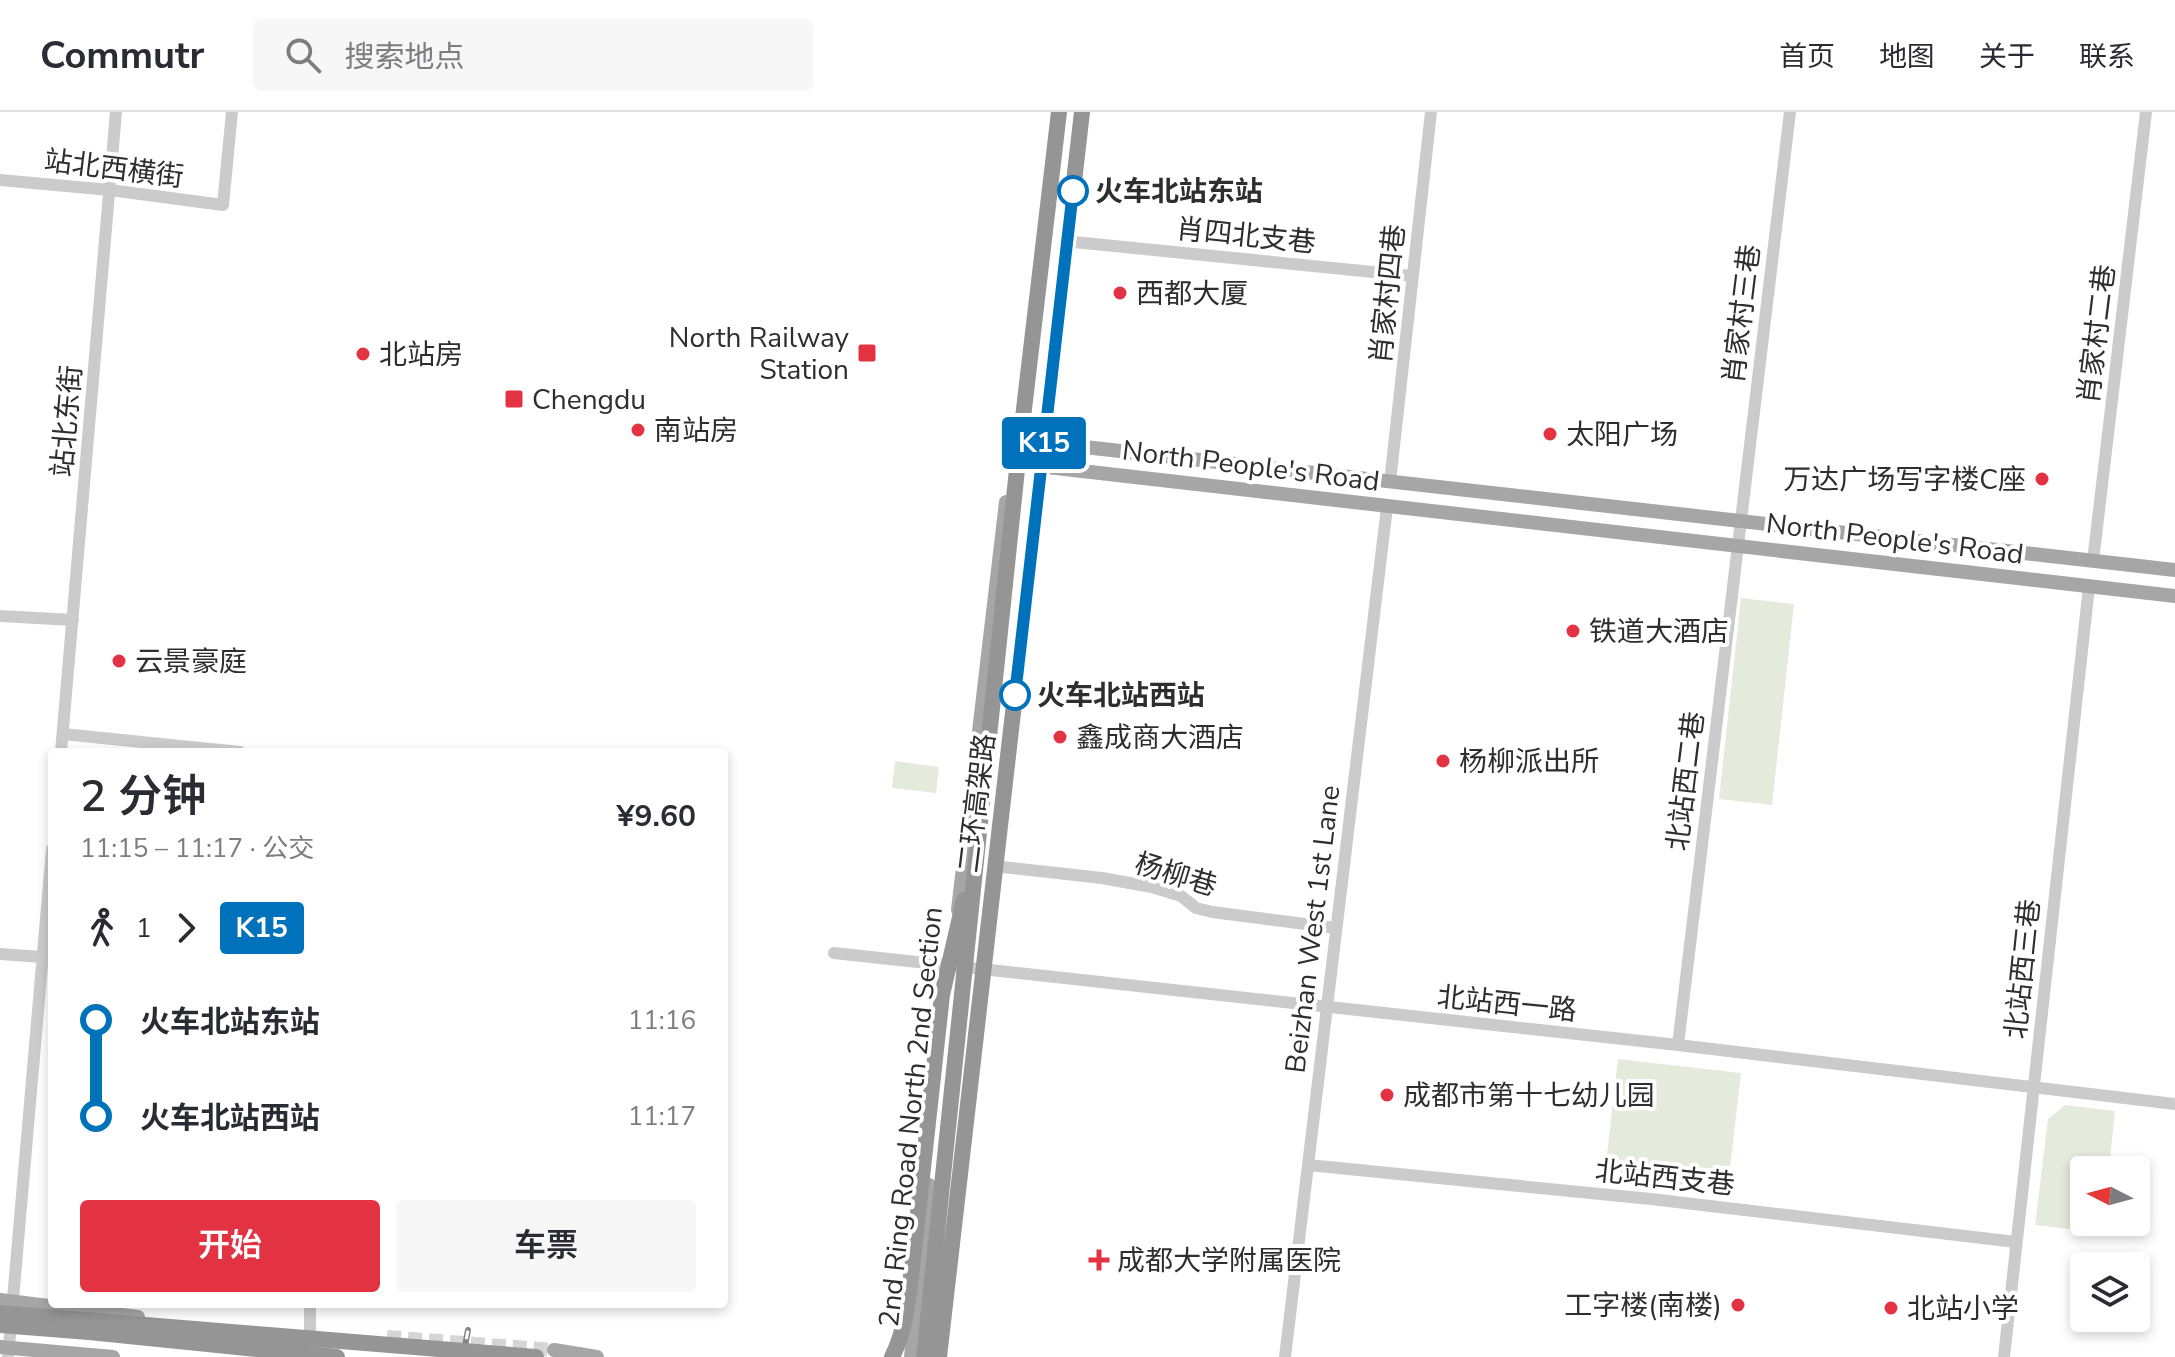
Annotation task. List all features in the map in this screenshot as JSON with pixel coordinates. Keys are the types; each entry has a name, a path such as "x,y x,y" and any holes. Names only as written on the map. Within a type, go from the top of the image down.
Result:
{"highway":[{"name":"二环高架路","path":"924,1357 1018,460 1059,112"},
{"name":"二环高架路","path":"939,1357 1082,112"},
{"path":"892,1357 907,1310 942,995 980,836"},
{"path":"7,1307 536,1357"},
{"path":"0,1325 337,1357"}],"main road":[{"name":"2nd Ring Road North 2nd Section","path":"911,1357 952,966 1051,112"},
{"path":"946,1357 1089,112"},
{"name":"North People's Road","path":"1011,453 1049,443 2175,570"},
{"name":"North People's Road","path":"1011,453 1047,467 2175,596"},
{"path":"7,1307 310,1331"},
{"path":"554,1350 597,1357"},
{"path":"6,1351 113,1357"}],"street":[{"name":"站北东街","path":"61,748 116,112"},
{"name":"站北西横街","path":"0,180 223,205 232,112"},
{"name":"肖家村四巷","path":"1390,482 1431,112"},
{"name":"肖家村三巷","path":"1741,522 1790,112"},
{"name":"肖家村二巷","path":"2093,561 2146,112"},
{"name":"肖四北支巷","path":"1074,242 1413,276"},
{"name":"Beizhan West 1st Lane","path":"1285,1357 1387,507"},
{"name":"北站西二巷","path":"1678,1045 1741,522"},
{"name":"北站西三巷","path":"2004,1357 2089,587"},
{"path":"0,616 73,620"},
{"path":"63,734 201,748"},
{"name":"杨柳巷","path":"1002,867 1152,887 1181,896 1196,908 1212,912 1336,928"},
{"path":"6,1351 7,1307 48,892"},
{"name":"北站西一路","path":"834,953 1678,1045 2175,1104"},
{"path":"0,954 42,957"},
{"name":"北站西支巷","path":"1308,1165 1651,1199 2016,1242"},
{"path":"310,1308 310,1331"}],"green space":[{"path":"1741,598 1794,604 1772,805 1719,799"},
{"path":"895,761 939,767 936,793 892,788"},
{"path":"1618,1059 1741,1073 1727,1194 1604,1180"},
{"path":"2065,1105 2115,1111 2110,1156 2070,1156 2070,1229 2035,1225 2048,1119"}],"tunnel":[{"path":"387,1337 554,1350"}],"railway":[{"path":"463,1357 468,1330"}],"bus line":[{"name":"K15","path":"1015,695 1073,191"}],"place":[{"name":"火车北站东站","path":"1073,191"},
{"name":"西都大厦","path":"1120,293"},
{"name":"North Railway Station","path":"867,353"},
{"name":"北站房","path":"363,354"},
{"name":"Chengdu","path":"514,399"},
{"name":"南站房","path":"638,430"},
{"name":"太阳广场","path":"1550,434"},
{"name":"万达广场写字楼C座","path":"2042,479"},
{"name":"铁道大酒店","path":"1573,631"},
{"name":"云景豪庭","path":"119,661"},
{"name":"火车北站西站","path":"1015,695"},
{"name":"鑫成商大酒店","path":"1060,737"},
{"name":"杨柳派出所","path":"1443,761"},
{"name":"成都市第十七幼儿园","path":"1387,1095"},
{"name":"成都大学附属医院","path":"1099,1260"},
{"name":"工字楼(南楼)","path":"1738,1305"},
{"name":"北站小学","path":"1891,1308"}]}
